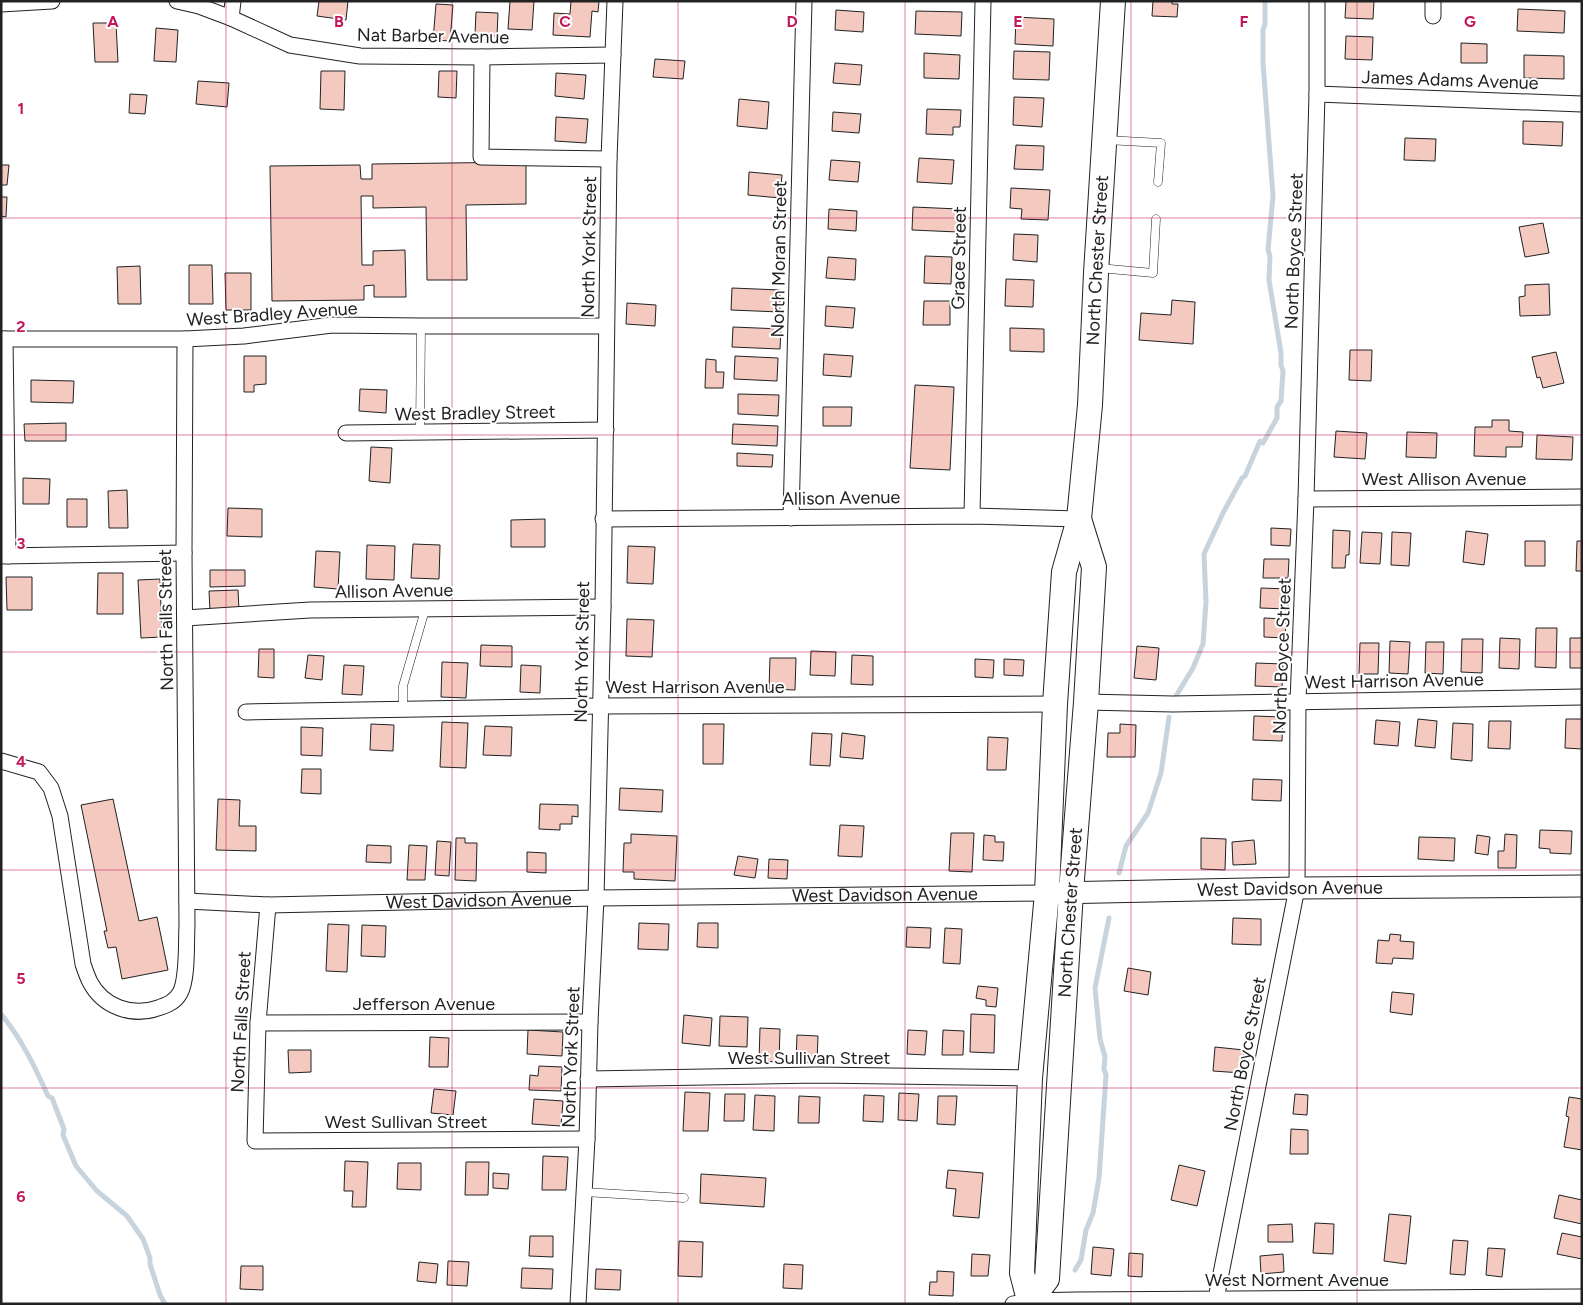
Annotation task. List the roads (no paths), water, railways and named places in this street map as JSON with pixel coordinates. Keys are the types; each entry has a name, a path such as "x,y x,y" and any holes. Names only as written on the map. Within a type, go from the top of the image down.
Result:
{"main road":[{"name":"North Chester Street","path":"1024,1303 1022,1273 1030,1078 1047,893 1064,572 1079,519 1090,405 1096,268 1113,1"},
{"name":"North Chester Street","path":"1024,1303 1047,1279 1070,892 1086,702 1094,567 1079,519"}],"street":[{"path":"1,4 52,1"},
{"path":"177,1 199,6 231,18 233,1"},
{"name":"North York Street","path":"578,1304 587,1139 596,898 603,607 609,159 615,1"},
{"name":"North Moran Street","path":"791,518 804,1"},
{"name":"Grace Street","path":"972,516 983,1"},
{"name":"North Boyce Street","path":"1216,1302 1297,888 1298,701 1306,499 1317,94 1317,1"},
{"name":"Nat Barber Avenue","path":"231,18 290,45 360,56 613,55"},
{"path":"482,57 481,157 609,159"},
{"name":"James Adams Avenue","path":"1317,94 1582,104"},
{"name":"West Bradley Avenue","path":"3,339 185,339 244,336 332,325 606,326"},
{"path":"3,339 4,556 184,553"},
{"name":"North Falls Street","path":"1,761 39,772 51,788 60,816 83,964 90,982 97,993 111,1005 127,1011 149,1011 172,1003 180,994 184,980 187,901 184,553 185,339"},
{"name":"West Bradley Street","path":"346,433 606,430"},
{"name":"West Allison Avenue","path":"1306,499 1582,497"},
{"name":"Allison Avenue","path":"603,519 972,516 1079,519"},
{"name":"Allison Avenue","path":"185,618 310,610 603,607"},
{"name":"West Harrison Avenue","path":"1086,702 1173,704 1582,697"},
{"name":"West Harrison Avenue","path":"246,712 600,706 1056,704"},
{"name":"West Davidson Avenue","path":"187,901 268,904 1297,888 1582,886"},
{"name":"North Falls Street","path":"254,1141 258,1024 268,904"},
{"name":"Jefferson Avenue","path":"258,1024 590,1022"},
{"name":"West Sullivan Street","path":"588,1078 817,1075 1030,1078"},
{"name":"West Sullivan Street","path":"254,1141 587,1139"},
{"name":"West Norment Avenue","path":"1024,1303 1410,1301 1582,1297"}],"lane":[{"path":"1104,140 1160,143 1158,182"},
{"path":"1096,268 1153,273 1156,219"},
{"path":"420,432 421,326"},
{"path":"403,709 403,686 426,610"},
{"path":"584,1192 684,1198"}],"waterway":[{"path":"1176,696 1193,668 1203,644 1206,602 1204,554 1223,513 1242,478 1245,476 1260,441 1263,443 1277,418 1277,407 1281,401 1283,371 1269,280 1270,256 1268,250 1273,196 1263,63 1265,1"},
{"path":"1119,873 1126,846 1148,813 1161,773 1169,717"},
{"path":"1075,1270 1081,1260 1086,1230 1093,1213 1099,1178 1106,1075 1095,988 1109,918"},
{"path":"1,1014 27,1053 48,1096 52,1098 64,1129 63,1135 76,1166 97,1191 127,1216 143,1239 160,1295 165,1304"}]}
